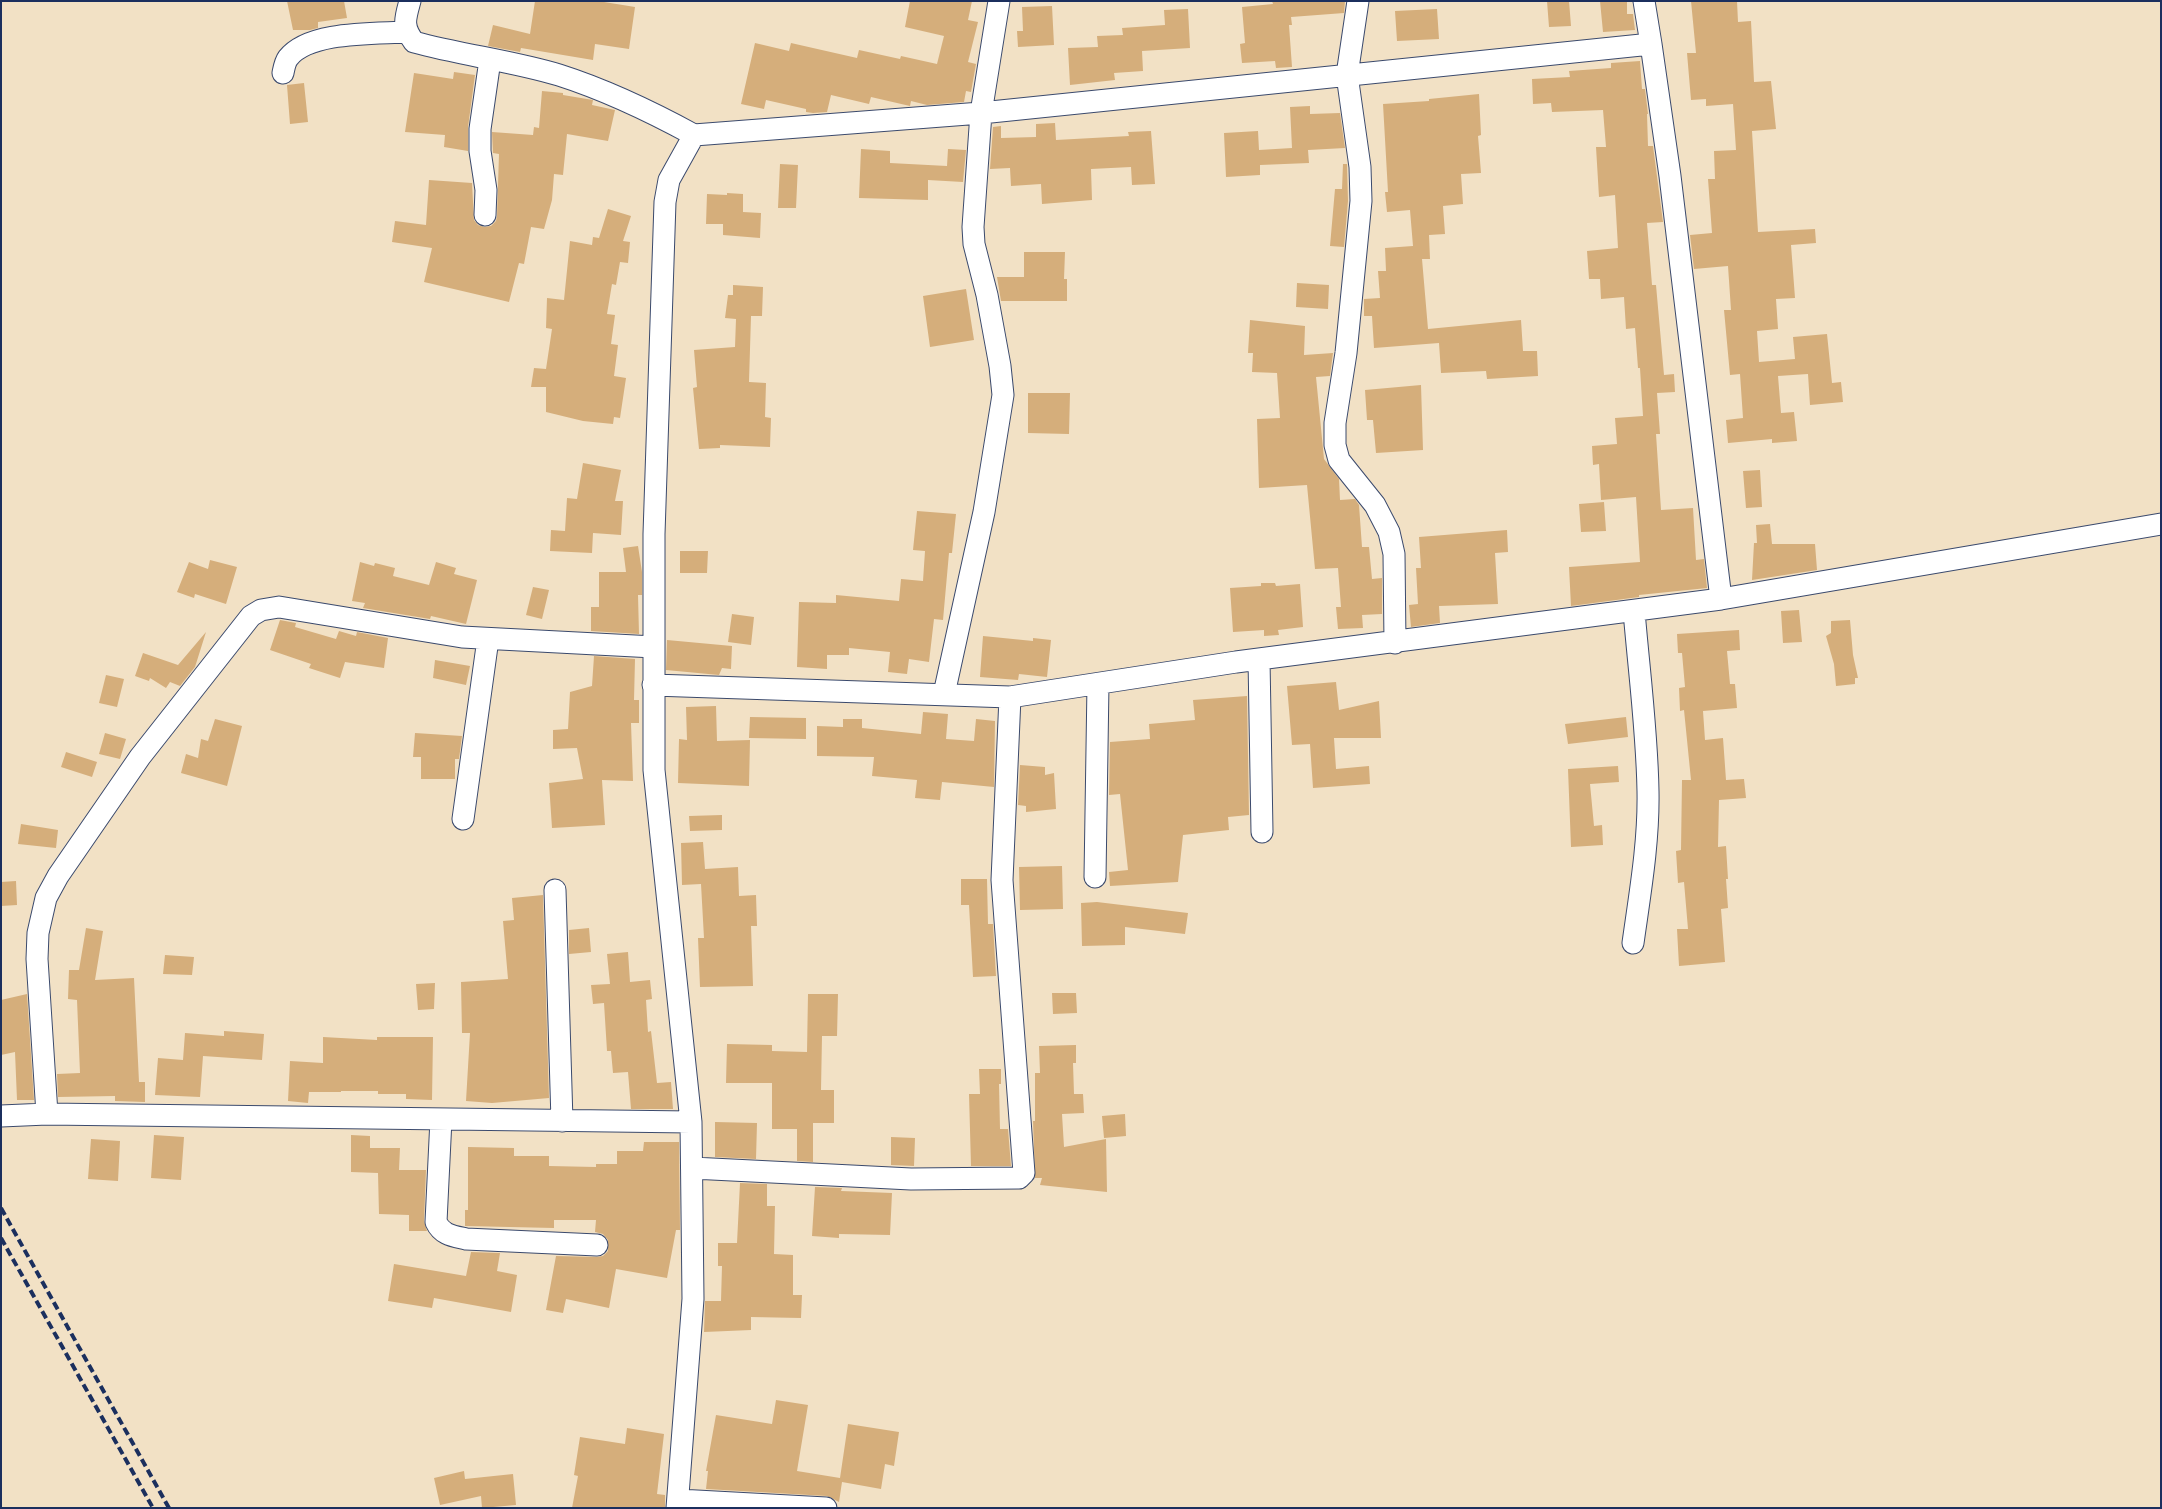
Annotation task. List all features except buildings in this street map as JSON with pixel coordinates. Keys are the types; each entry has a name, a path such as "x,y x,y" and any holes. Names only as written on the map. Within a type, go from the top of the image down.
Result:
{"street":[{"path":"410,1 405,18 406,32 414,42 557,75 598,89 646,109 694,135 981,113 1651,44"},
{"path":"944,694 984,512 1003,395 1000,366 987,295 974,244 981,113 999,1"},
{"path":"1358,1 1347,75 1360,168 1361,201 1346,353 1335,424 1335,445 1339,460 1375,505 1389,532 1394,554 1395,643"},
{"path":"1644,1 1670,176 1721,599"},
{"path":"283,73 287,59 299,48 315,42 330,38 406,32"},
{"path":"485,214 486,190 480,151 480,129 490,60"},
{"path":"694,135 669,180 665,202 654,534 654,770 691,1122 693,1299 678,1504 826,1508"},
{"path":"653,685 1010,696 1259,659 1395,643 1721,599 2161,524"},
{"path":"47,1114 37,959 38,933 46,898 58,876 140,757 251,616 261,610 279,607 462,637 654,646"},
{"path":"1633,943 1646,841 1648,792 1646,743 1634,611"},
{"path":"463,819 488,638"},
{"path":"1259,659 1262,832"},
{"path":"1095,877 1098,684"},
{"path":"692,1168 911,1179 1019,1178 1024,1173 1002,880 1010,696"},
{"path":"555,890 562,1121"},
{"path":"1,1116 47,1114 691,1122"},
{"path":"441,1119 436,1222 440,1229 447,1234 466,1239 597,1245"}],"railway":[{"path":"1,1208 169,1508"},
{"path":"1,1238 153,1508"}]}
